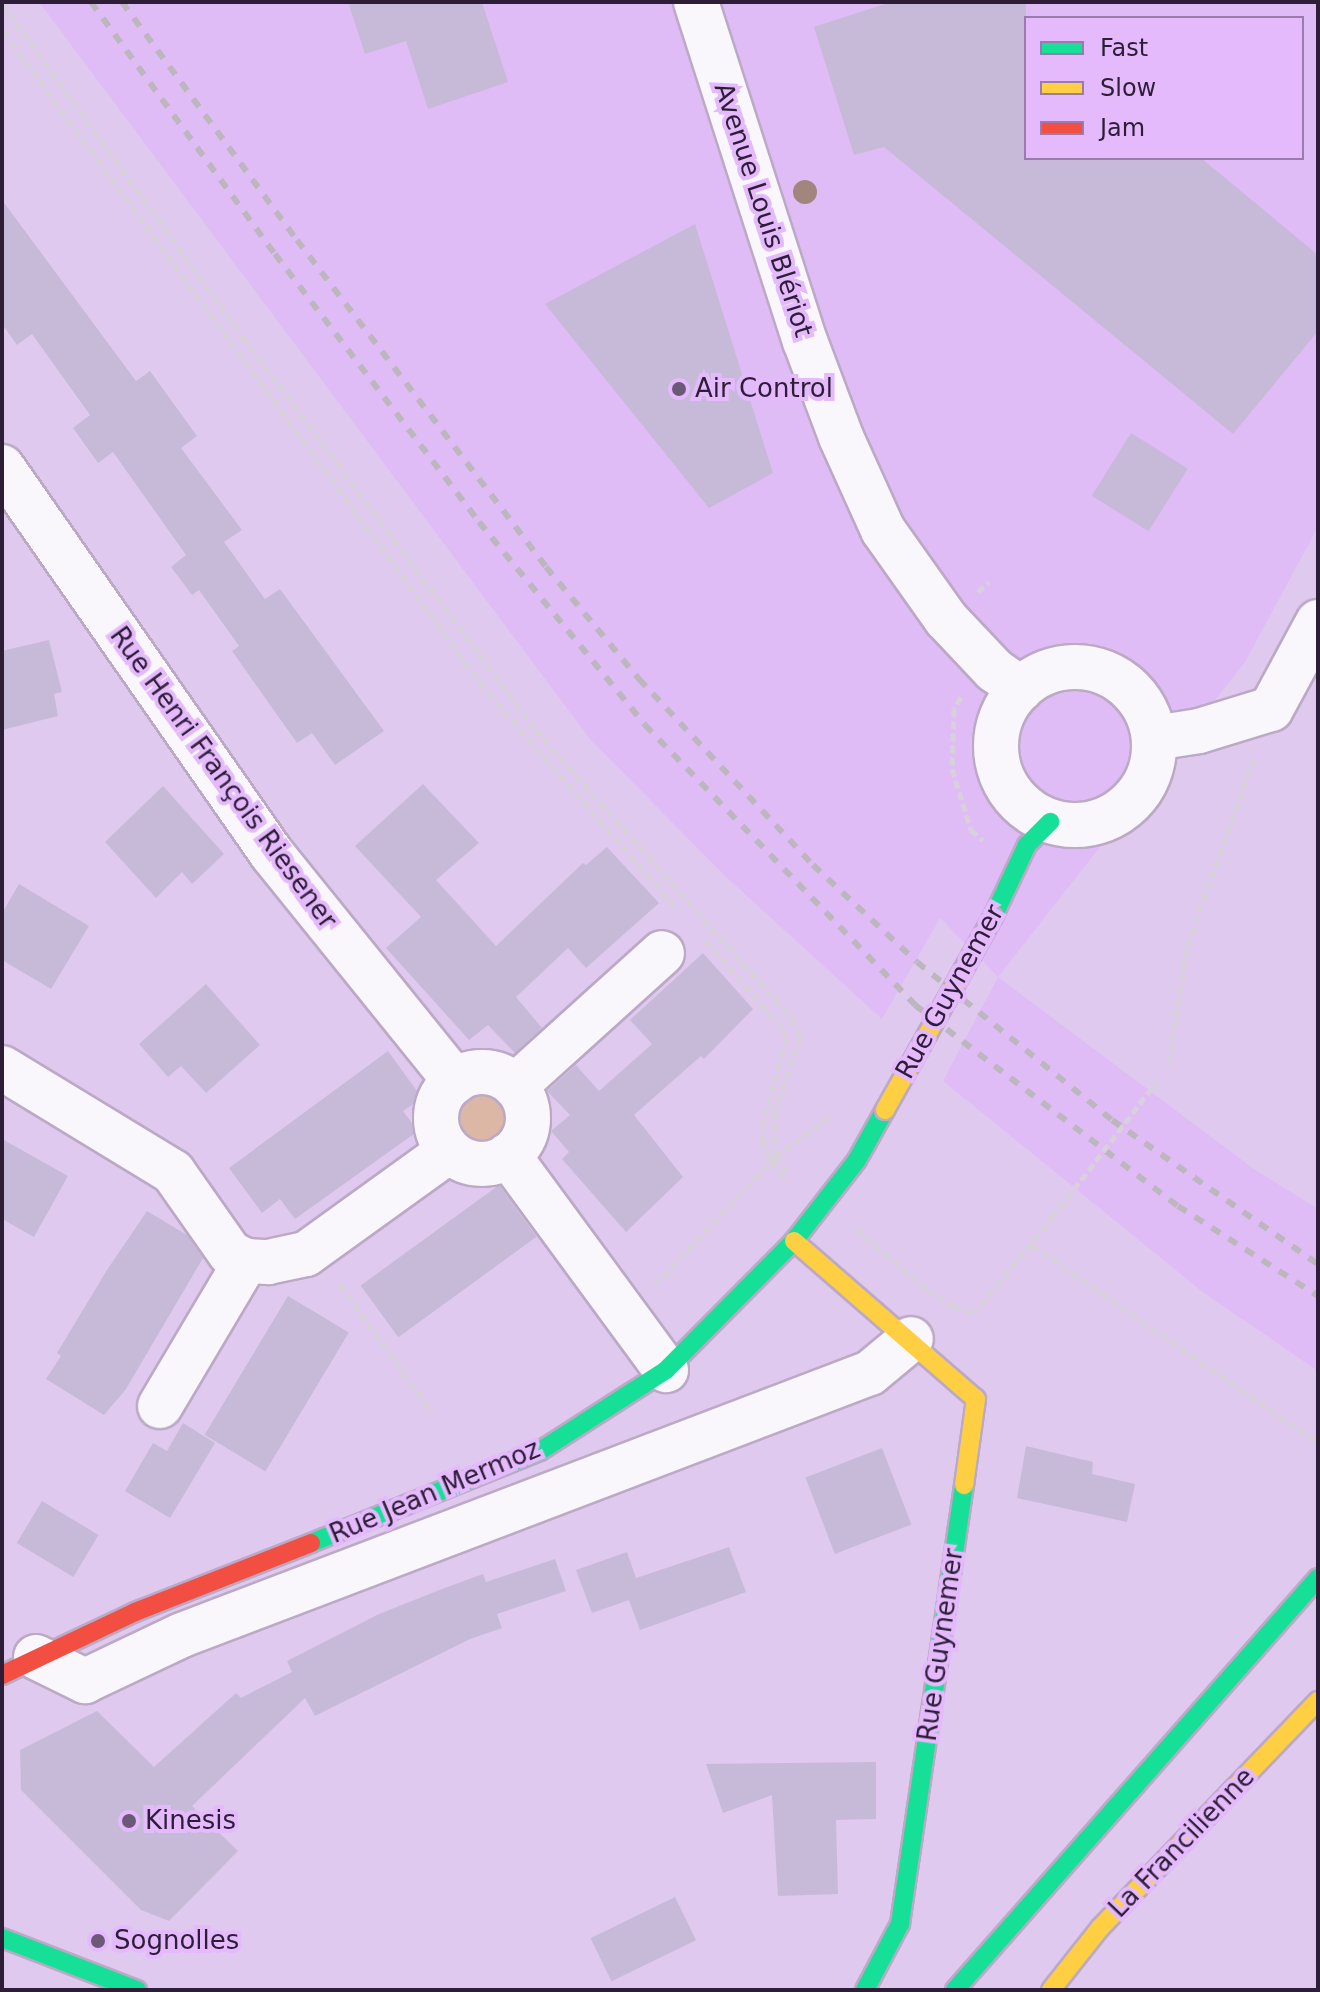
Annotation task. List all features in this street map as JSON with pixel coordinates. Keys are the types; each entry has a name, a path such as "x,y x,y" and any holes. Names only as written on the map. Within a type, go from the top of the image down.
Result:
{"main road":[{"name":"Rue Guynemer","path":"794,1241 857,1160 993,917 1027,845 1050,822"},
{"name":"Rue Jean Mermoz","path":"13,1671 135,1612 528,1456 666,1370 794,1241"},
{"path":"794,1241 904,1332"},
{"name":"Rue Guynemer","path":"865,1990 900,1924 976,1399 904,1332"},
{"path":"955,1990 1318,1578"},
{"name":"La Francilienne","path":"1051,1990 1100,1928 1318,1701"},
{"path":"5,1936 137,1990"}],"street":[{"name":"Avenue Louis Blériot","path":"696,2 805,341 841,437 883,530 946,619 994,670 1021,689"},
{"name":"Rue Henri François Riesener","path":"2,467 272,854 455,1081"},
{"path":"1154,738 1199,731 1271,709 1318,622"},
{"path":"1066,668 1091,669 1115,678 1134,693 1148,714 1154,738 1153,764 1142,788 1125,808 1102,821 1076,825 1050,822 1026,809 1008,788 998,763 997,736 1005,710 1021,689 1042,674 1066,668"},
{"path":"515,1086 662,953"},
{"path":"2,1068 173,1172 230,1253 246,1261 268,1262 306,1254 449,1151"},
{"path":"479,1072 492,1074 515,1086 528,1114 520,1144 508,1155 484,1164 460,1158 449,1151 436,1122 444,1092 455,1081 479,1072"},
{"path":"508,1155 666,1370"},
{"path":"160,1406 246,1261"},
{"name":"Rue Jean Mermoz","path":"13,1671 85,1681 182,1635 870,1373 904,1332"}],"path":[{"path":"2,3 243,337 536,730 792,1018 800,1037 775,1112 773,1159"},
{"path":"4,32 488,693 683,915"},
{"path":"946,619 989,582"},
{"path":"966,689 954,709 952,769 971,830 987,843"},
{"path":"1169,1064 1187,946 1271,709"},
{"path":"703,938 783,1029 787,1039 763,1122 763,1141 791,1187 823,1207 928,1290 952,1306 973,1314 1032,1245 1157,1081"},
{"path":"653,1288 773,1159 821,1121 842,1113"},
{"path":"1032,1245 1318,1443"},
{"path":"314,1248 432,1413"}],"shaded area":[{"path":"39,2 1318,2 1318,527 1245,662 998,977 940,918 882,1019 725,876 590,739"},
{"path":"998,977 1254,1169 1318,1209 1318,1371 1204,1293 943,1081"},
{"path":"481,1092 499,1100 507,1118 499,1136 481,1144 463,1136 455,1118 463,1100"}],"building":[{"path":"348,2 482,2 508,82 428,109 406,41 365,54"},
{"path":"891,2 1026,2 1024,160 1203,160 1318,255 1318,331 1233,434 884,147 854,155 814,27"},
{"path":"2,200 136,381 150,371 197,436 181,448 242,530 224,542 265,599 280,589 384,731 335,765 312,733 297,743 232,651 239,646 199,590 192,595 171,567 186,555 113,452 98,463 73,428 90,415 32,334 17,345 2,324"},
{"name":"Air Control","path":"695,224 773,473 709,508 545,304"},
{"path":"1131,433 1188,469 1149,531 1092,496"},
{"path":"49,640 62,692 54,694 58,716 2,730 2,651"},
{"path":"423,784 479,843 436,880 496,946 583,863 586,865 607,847 659,903 586,968 568,948 516,997 542,1028 515,1053 488,1025 469,1040 386,948 421,917 355,846"},
{"path":"163,786 224,854 192,884 182,872 156,898 105,842"},
{"path":"19,884 89,926 51,989 2,960 2,913"},
{"path":"703,953 753,1009 704,1059 701,1056 634,1115 683,1177 626,1232 562,1159 569,1152 551,1131 570,1115 547,1091 576,1065 599,1091 652,1044 630,1020"},
{"path":"206,984 260,1045 206,1093 181,1066 168,1077 139,1044"},
{"path":"388,1051 422,1098 403,1111 418,1131 295,1219 280,1199 262,1213 229,1168"},
{"path":"2,1139 68,1176 34,1237 2,1219"},
{"path":"499,1185 537,1237 398,1337 361,1286"},
{"path":"147,1211 187,1235 203,1258 126,1389 104,1415 46,1379 61,1356 57,1353"},
{"path":"288,1296 349,1333 265,1471 205,1435"},
{"path":"183,1423 215,1443 170,1518 125,1491 153,1443 167,1451"},
{"path":"1026,1446 1093,1462 1092,1474 1135,1484 1127,1522 1017,1498"},
{"path":"882,1448 911,1525 835,1554 805,1477"},
{"path":"42,1501 99,1535 73,1577 17,1543"},
{"path":"729,1547 746,1592 640,1630 629,1600 592,1613 576,1570 627,1552 636,1578"},
{"path":"555,1559 566,1591 497,1614 502,1628 470,1639 315,1716 305,1698 192,1806 238,1851 169,1921 141,1910 21,1790 20,1750 97,1711 154,1767 236,1693 241,1698 292,1672 287,1661 379,1614 442,1589 483,1574 486,1582"},
{"path":"876,1762 876,1819 836,1820 838,1894 778,1896 772,1795 723,1813 706,1764"},
{"path":"675,1897 696,1940 612,1981 591,1938"}],"railway":[{"path":"91,2 275,254 479,522 645,725 915,1005 1178,1206 1318,1296"},
{"path":"122,2 297,240 546,567 639,679 813,865 917,962 1112,1120 1318,1264"}],"traffic: fast":[{"path":"993,917 1027,845 1050,822"},
{"path":"311,1543 540,1451 666,1370 794,1241 857,1160 885,1110"},
{"path":"865,1990 900,1924 964,1485"},
{"path":"955,1990 1318,1578"},
{"path":"2,1938 137,1990"}],"traffic: slow":[{"path":"885,1110 993,917"},
{"path":"794,1241 976,1399 964,1485"},
{"path":"1051,1990 1100,1928 1318,1701"}],"traffic: jam":[{"path":"2,1675 135,1612 311,1543"}],"place":[{"name":"Air Control","path":"679,389"},
{"name":"Kinesis","path":"129,1821"},
{"name":"Sognolles","path":"98,1941"}]}
